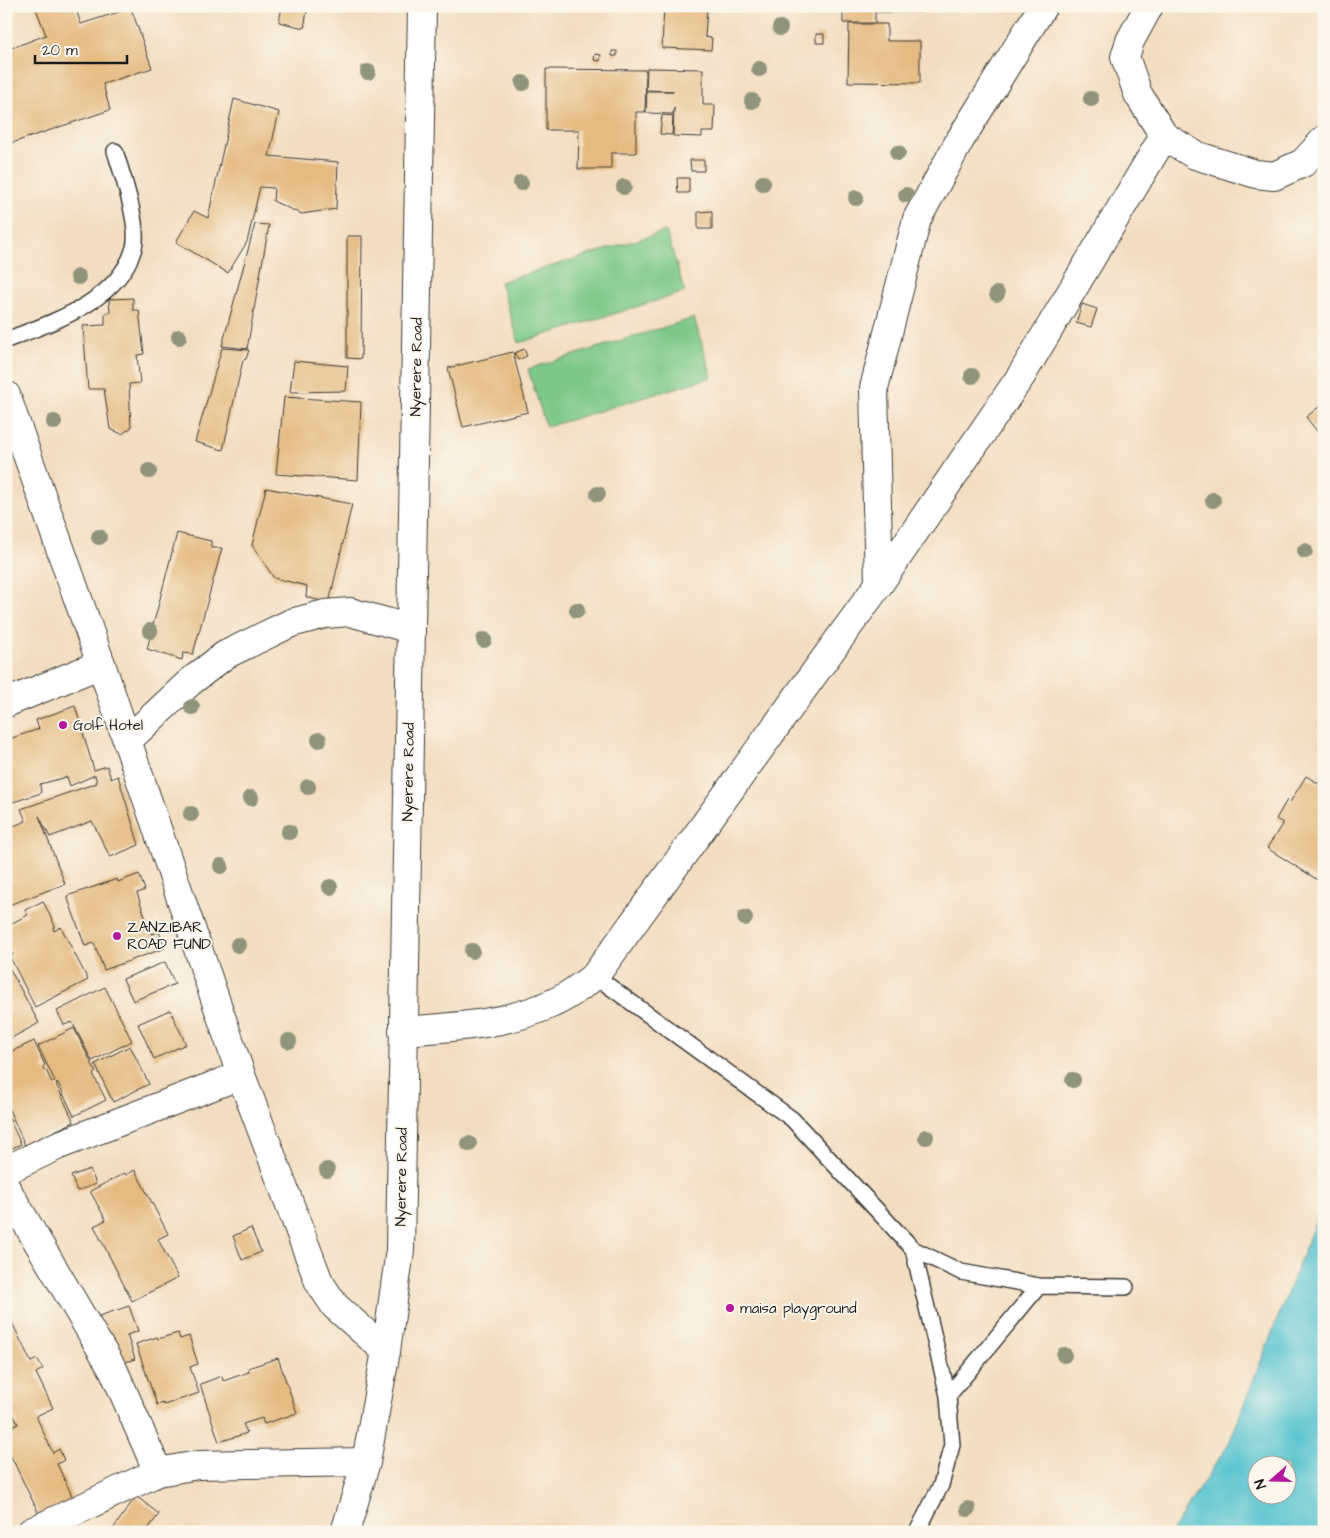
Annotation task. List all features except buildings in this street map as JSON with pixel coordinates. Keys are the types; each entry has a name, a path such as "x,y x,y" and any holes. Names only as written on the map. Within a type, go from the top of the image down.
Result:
{"street":[{"name":"Nyerere Road","path":"345,1532 366,1462 386,1351 400,1250 422,6"},
{"path":"879,584 874,388 917,219 960,140 1043,6"},
{"path":"1149,6 1130,40 1126,58 1138,94 1164,136 1195,155 1256,174 1274,176 1303,164 1324,140"},
{"path":"403,1031 464,1026 516,1018 555,1003 595,976 879,584 1021,376 1164,136"},
{"path":"6,394 12,430 101,664 241,1075 319,1282 335,1306 386,1351"},
{"path":"127,741 190,682 225,655 291,623 325,614 350,612 411,628"},
{"path":"6,703 101,664"},
{"path":"6,1170 59,1145 241,1075"},
{"path":"6,1188 114,1372 158,1472"},
{"path":"31,1532 158,1472 198,1465 366,1462"}],"lane":[{"path":"6,340 91,302 111,286 124,267 134,247 134,228 126,186 115,151"},
{"path":"595,976 792,1119 913,1249 961,1272 1039,1286 1126,1287"},
{"path":"913,1249 948,1396 952,1445 941,1485 917,1532"},
{"path":"948,1396 1039,1286"}],"green space":[{"path":"666,231 685,292 519,343 500,282"},
{"path":"694,318 712,377 546,427 528,369"}],"water":[{"path":"1324,1199 1324,1532 1171,1532 1229,1443"}],"place":[{"name":"Golf Hotel","path":"63,725"},
{"name":"ZANZIBAR ROAD FUND","path":"117,936"},
{"name":"maisa playground","path":"730,1308"}]}
